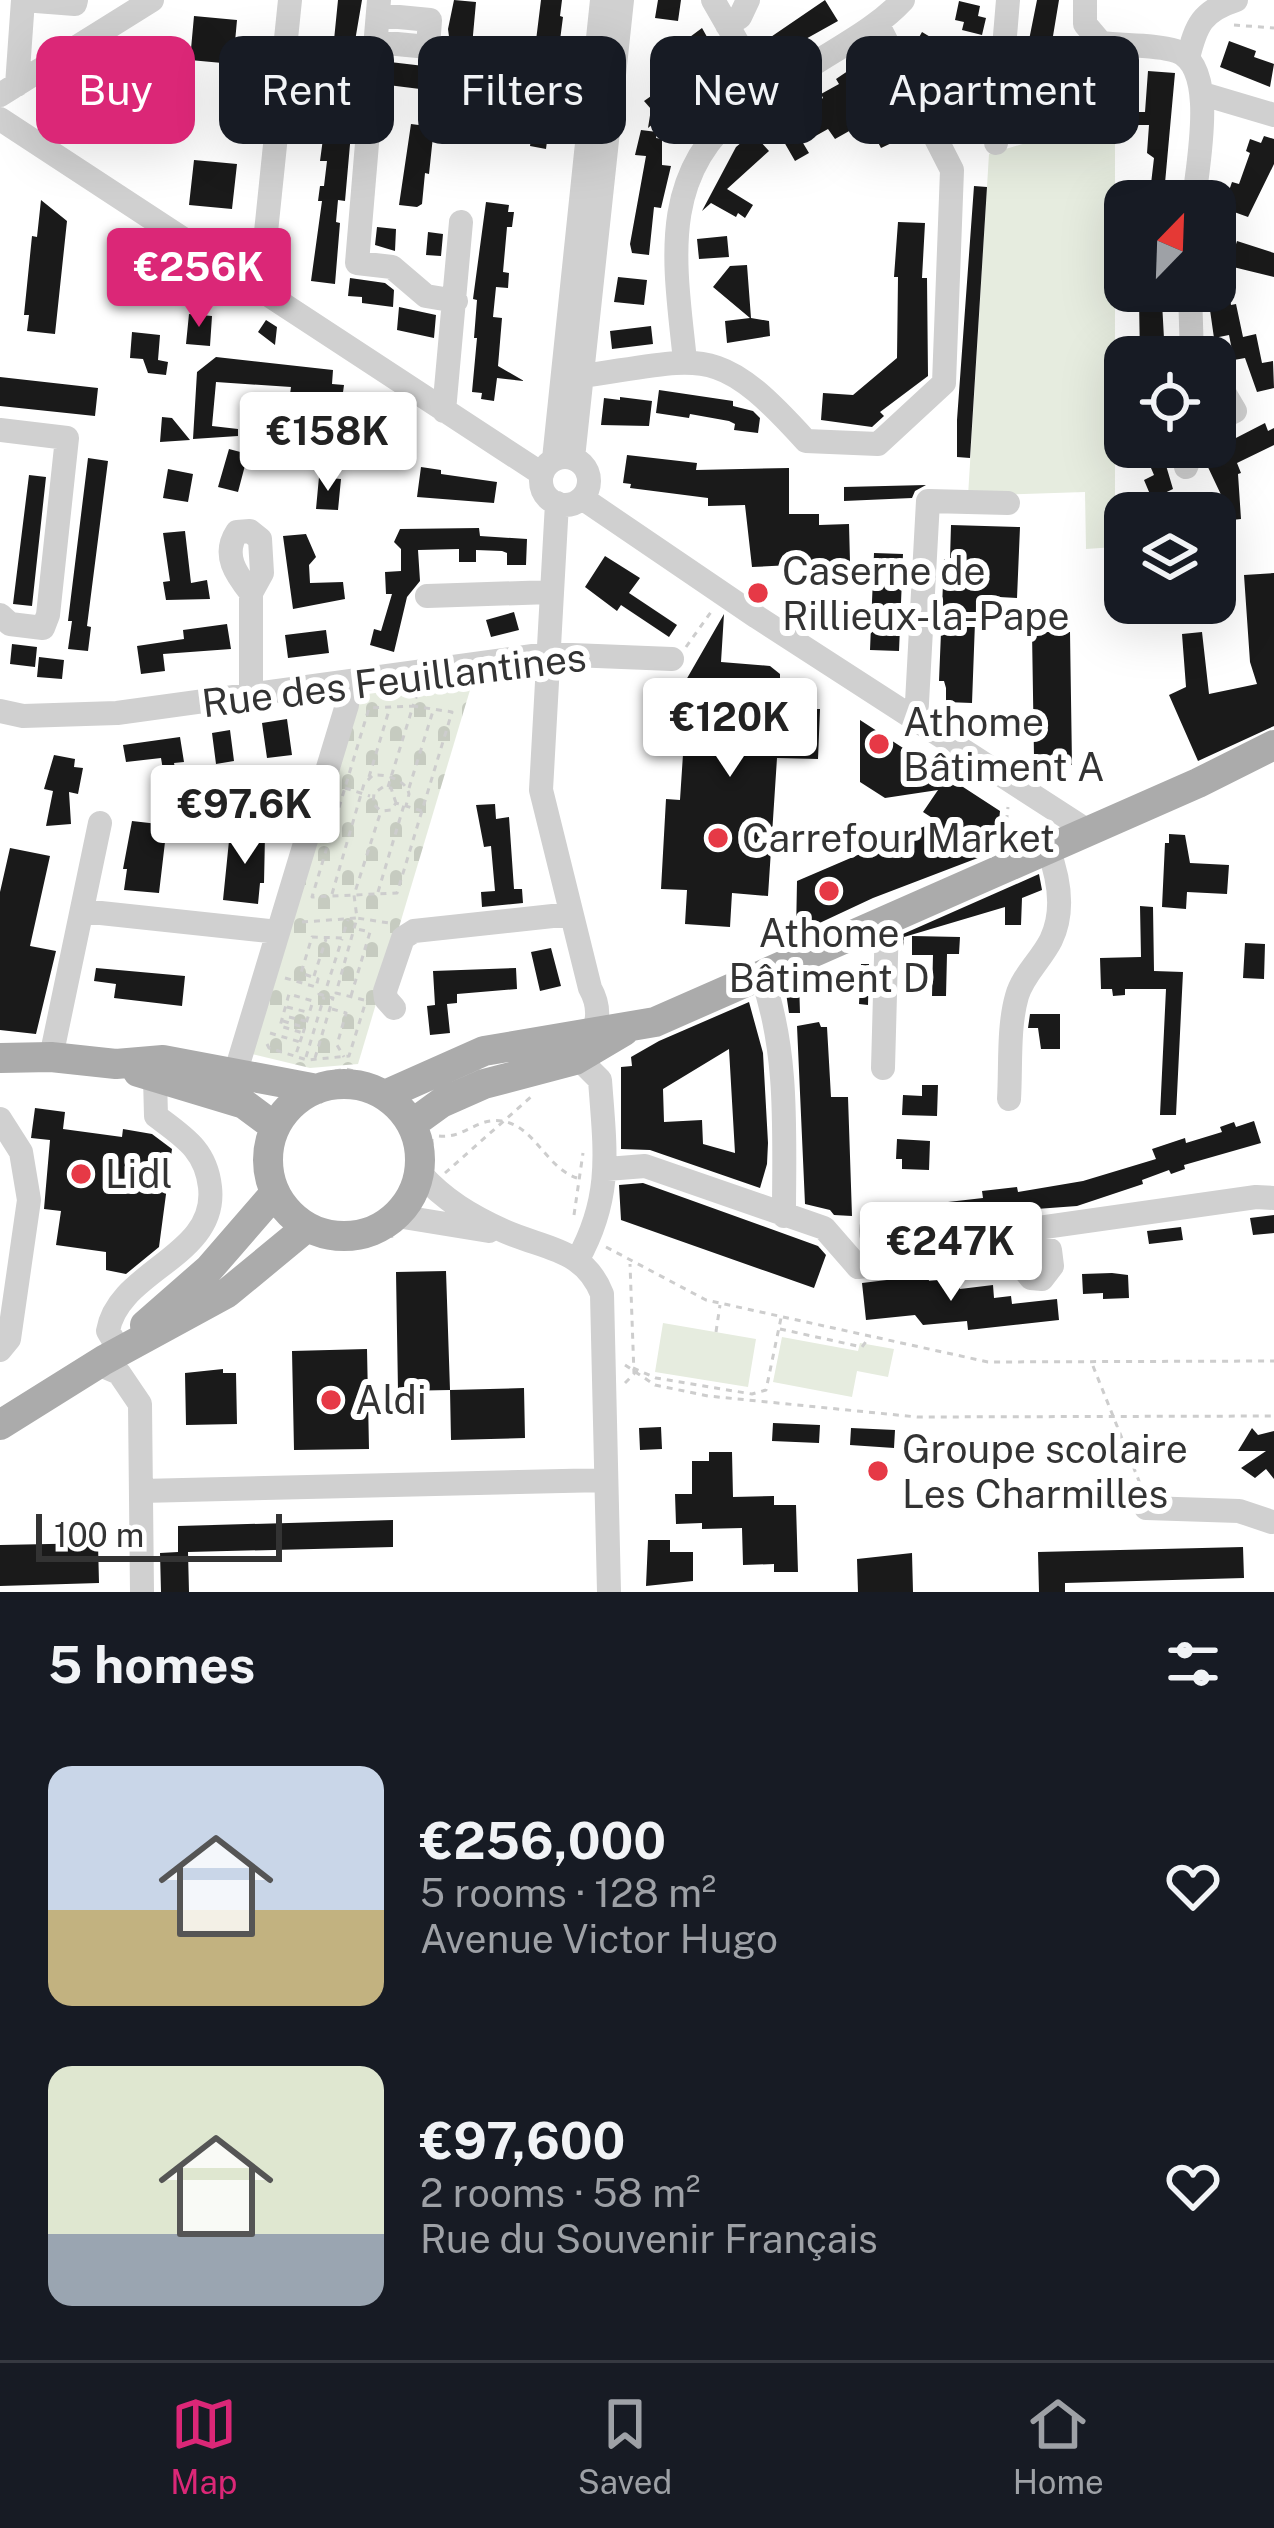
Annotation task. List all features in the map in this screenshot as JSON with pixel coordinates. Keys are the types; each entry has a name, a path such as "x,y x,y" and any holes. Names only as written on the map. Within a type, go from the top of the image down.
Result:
{"main road":[{"path":"312,1069 275,1127 268,1160 275,1193 307,1227 354,1236 377,1229 429,1183 420,1148 422,1129 441,1103 567,1048 655,1022 762,977 1274,745"},
{"path":"385,1096 484,1051 567,1048 596,1029 628,1028"},
{"path":"0,1058 51,1057 116,1064 163,1060 236,1072 312,1069 340,1084 363,1086 385,1096 422,1129"},
{"path":"116,1064 254,1108 275,1127"},
{"path":"106,1357 208,1269 275,1193"},
{"path":"0,1425 106,1357 227,1293 307,1227"}],"street":[{"path":"8,90 23,0 76,4 76,0"},
{"path":"8,90 152,0"},
{"path":"260,290 290,0"},
{"path":"556,464 602,0"},
{"path":"622,0 583,376 556,464 542,488 758,617 1088,831"},
{"path":"713,0 734,36"},
{"path":"728,25 740,17 748,0"},
{"path":"822,58 903,0"},
{"path":"1005,36 1008,0"},
{"path":"1085,0 1085,25 1101,43 1175,51 1198,72 1203,94 1196,180"},
{"path":"1188,58 1202,16 1236,0"},
{"path":"379,7 430,20 429,36"},
{"path":"583,376 704,362 741,377 806,441 878,444 944,383 952,170 877,23"},
{"path":"1203,94 1274,115"},
{"path":"0,119 444,411 556,464 588,473 589,487 569,501 551,592 541,790 590,988 599,1004 596,1029"},
{"path":"367,144 357,262 392,267 426,296 456,301"},
{"path":"685,361 674,245 681,205 696,166 712,144"},
{"path":"444,411 461,222"},
{"path":"0,430 67,438 48,615 43,628 10,624 0,616"},
{"path":"916,721 928,501 1008,503"},
{"path":"427,596 551,592"},
{"path":"251,593 251,695"},
{"name":"Rue des Feuillantines","path":"0,711 23,716 117,713 547,654 672,659"},
{"path":"236,1072 347,705 348,683"},
{"path":"51,1057 100,823"},
{"path":"1009,1099 1015,1002 1051,940 1058,909 1059,878 1048,849"},
{"path":"82,910 278,932"},
{"path":"394,1008 385,991 403,938 414,931 571,914"},
{"path":"883,1068 887,921"},
{"path":"762,977 777,1021 784,1099 784,1216"},
{"path":"578,1259 600,1213 600,1080 567,1048 590,988"},
{"path":"142,1592 140,1404 106,1357 110,1316 120,1298 203,1226 212,1207 207,1163 196,1146 157,1116 155,1078"},
{"path":"0,1119 22,1152 29,1200 9,1339 0,1350"},
{"path":"597,1177 645,1166 824,1228 858,1267 1034,1243"},
{"path":"429,1183 452,1204 509,1233 578,1259 596,1276 602,1294 608,1592"},
{"path":"895,1247 1274,1198"},
{"path":"397,1216 509,1233"},
{"path":"141,1491 606,1480"},
{"path":"1145,1502 1239,1511 1274,1527"}],"path":[{"path":"1202,16 1248,28 1274,28"},
{"path":"672,659 677,661 710,611 725,621 758,617"},
{"path":"388,787 420,672"},
{"path":"413,706 452,712 397,893 312,897 369,708 413,706"},
{"path":"332,896 389,707"},
{"path":"378,894 433,709"},
{"path":"369,779 373,775 391,777 408,790"},
{"path":"1001,870 1010,781"},
{"path":"381,811 372,796 388,787"},
{"path":"381,811 396,803 388,787"},
{"path":"345,788 372,796"},
{"path":"396,803 422,811"},
{"path":"312,1069 349,1056 366,1001 336,993 356,928 355,895 381,811"},
{"path":"302,922 357,918 389,923"},
{"path":"312,1069 333,998 320,994 321,987 348,919"},
{"path":"351,997 370,932 356,928"},
{"path":"321,987 318,979 301,973 312,937 342,938"},
{"path":"314,977 326,937"},
{"path":"285,978 337,989"},
{"path":"296,1057 313,1001 289,994 280,1026 305,1027"},
{"path":"312,1069 325,995"},
{"path":"286,1006 309,1012"},
{"path":"330,1008 349,1014 337,1043 344,1057"},
{"path":"289,1017 305,1027"},
{"path":"300,1042 268,1033 265,1043 312,1069"},
{"path":"320,1039 337,1043"},
{"path":"429,1183 535,1094"},
{"path":"422,1129 455,1138 478,1123 503,1121 523,1130 555,1167 597,1177"},
{"path":"573,1224 597,1177 583,1134"},
{"path":"599,1243 706,1300 988,1363 1274,1361"},
{"path":"630,1262 633,1371"},
{"path":"716,1332 721,1303"},
{"path":"633,1371 752,1394 766,1390 781,1317"},
{"path":"778,1329 862,1346 870,1336"},
{"path":"1092,1362 1145,1502"},
{"path":"633,1371 656,1385 708,1396 917,1417 1274,1417"}],"green space":[{"path":"1022,144 1115,144 1115,180 1104,180 1104,312 1115,312 1115,336 1104,336 1104,468 1115,468 1115,492 1104,492 1104,548 1086,549 1085,492 968,496 989,154"},
{"path":"473,680 358,1064 310,1068 252,1054 360,695"},
{"path":"663,1323 756,1339 748,1387 655,1372"},
{"path":"782,1337 858,1351 860,1343 894,1349 888,1377 857,1371 852,1397 773,1382"}],"building":[{"path":"338,0 362,0 356,36 334,36"},
{"path":"454,0 476,2 473,36 449,36"},
{"path":"541,0 562,0 561,36 537,36"},
{"path":"658,0 681,0 678,21 655,18"},
{"path":"825,0 838,21 811,36 772,36"},
{"path":"1037,0 1059,0 1053,36 1030,36"},
{"path":"959,1 980,6 978,16 986,18 982,35 962,30 964,22 955,20"},
{"path":"194,16 237,20 236,36 219,36 219,63 195,60"},
{"path":"1229,41 1274,64 1270,87 1220,67"},
{"path":"394,62 418,65 418,89 394,86"},
{"path":"1148,71 1175,73 1165,180 1151,180 1149,125 1139,125 1139,112 1145,112"},
{"path":"846,72 846,133 835,139 828,129 822,132 822,93 839,84 836,79"},
{"path":"411,124 418,125 418,144 432,144 422,204 399,205"},
{"path":"641,130 650,131 650,144 662,144 662,165 671,166 661,208 654,207 649,255 632,253 630,244 646,156 635,155"},
{"path":"1264,136 1274,139 1274,164 1248,217 1236,213 1236,183 1250,153 1246,151 1250,139 1261,143"},
{"path":"322,144 350,144 345,201 338,200 335,284 311,281 320,186 324,186 327,161 320,161"},
{"path":"763,144 769,151 727,189 753,205 745,218 711,203 702,211 736,147"},
{"path":"785,144 804,144 809,153 795,161"},
{"path":"194,160 237,164 232,209 189,205"},
{"path":"974,186 987,187 970,458 957,457 957,420"},
{"path":"41,200 67,221 55,334 27,331 29,315 24,315 32,236 37,237"},
{"path":"486,202 509,205 508,212 514,212 512,227 507,227 503,272 509,273 508,288 496,287 493,317 502,318 498,366 524,381 497,378 494,401 472,392 477,338 477,300 473,299"},
{"path":"898,222 925,223 922,278 927,278 928,376 880,412 884,416 872,427 821,420 823,393 853,395 897,358"},
{"path":"377,227 396,229 395,251 375,245"},
{"path":"428,232 443,234 441,256 426,255"},
{"path":"727,236 729,257 699,259 697,239"},
{"path":"1236,244 1274,253 1274,277 1236,268"},
{"path":"747,265 751,318 769,321 770,336 727,343 725,321 750,318 713,287 730,266"},
{"path":"618,277 647,280 644,305 614,302"},
{"path":"350,278 385,283 394,290 393,307 348,296"},
{"path":"1236,304 1243,337 1256,334 1262,363 1273,361 1274,388 1257,392 1245,358 1236,360 1236,336 1214,336 1210,312 1236,312"},
{"path":"399,307 436,315 434,338 397,330"},
{"path":"1139,312 1163,312 1164,336 1140,336"},
{"path":"189,314 212,316 210,346 186,344"},
{"path":"266,320 277,327 275,345 258,332"},
{"path":"651,326 653,344 612,349 610,331"},
{"path":"132,332 160,335 158,360 168,362 166,375 148,373 143,359 130,358"},
{"path":"216,357 333,370 332,384 344,385 341,407 313,404 311,425 286,422 291,387 216,382 212,426 238,429 238,436 193,439 197,372"},
{"path":"0,377 98,388 95,416 0,406"},
{"path":"659,390 733,401 733,406 760,418 758,433 734,430 735,424 729,421 656,413"},
{"path":"604,398 652,401 649,426 601,425"},
{"path":"162,417 172,418 190,440 160,442"},
{"path":"373,418 395,420 392,452 370,450"},
{"path":"1265,423 1268,431 1274,428 1274,445 1237,463 1241,519 1236,520 1236,492 1220,492 1208,468 1236,468 1236,438"},
{"path":"229,449 248,454 238,492 218,487"},
{"path":"627,455 697,463 696,470 789,468 789,514 819,514 819,525 849,524 850,562 752,567 745,505 708,506 708,498 630,488 631,484 623,483"},
{"path":"88,458 108,461 87,626 91,627 88,651 68,649 72,621 68,621"},
{"path":"421,467 497,482 494,503 417,497"},
{"path":"1151,468 1167,468 1173,489 1149,492 1144,480 1154,475"},
{"path":"168,469 193,474 188,502 163,498"},
{"path":"29,475 46,477 32,606 13,604"},
{"path":"319,477 341,479 338,510 316,509"},
{"path":"926,485 912,498 844,501 844,487"},
{"path":"951,525 1020,527 1017,598 981,596 981,622 975,622 972,703 946,702 944,681 939,681 944,559 950,559"},
{"path":"479,528 480,536 527,539 526,565 507,565 507,553 502,551 476,550 476,562 459,562 459,549 418,550 420,581 407,597 394,652 370,645 374,629 381,631 392,594 386,594 385,572 401,571 401,549 394,542 400,529"},
{"path":"185,531 191,583 207,580 210,599 166,600 163,582 170,581 163,533"},
{"path":"306,534 316,557 309,565 310,583 343,582 345,599 293,609 283,536"},
{"path":"874,553 903,554 899,651 870,650"},
{"path":"605,556 640,578 629,593 677,625 669,637 621,605 617,611 585,587"},
{"path":"1274,573 1274,726 1198,761 1169,695 1186,687 1182,634 1202,632 1209,694 1257,684 1250,662 1244,575"},
{"path":"514,612 519,630 491,637 486,620"},
{"name":"Carrefour Market","path":"724,614 721,662 770,666 780,674 780,690 811,692 810,709 820,709 818,759 777,758 768,896 732,893 730,927 685,924 687,890 661,889 666,799 680,800 684,739 675,733 678,694"},
{"path":"227,624 231,649 163,654 165,671 141,674 137,646 184,639 183,630"},
{"path":"326,630 329,653 288,658 285,635"},
{"path":"1032,632 1070,632 1072,765 1049,766 1049,757 1034,757"},
{"path":"12,644 37,647 35,667 10,664"},
{"path":"39,657 64,660 62,679 37,677"},
{"path":"287,719 292,755 267,758 262,723"},
{"path":"860,720 1000,811 996,851 873,898 796,934 797,881 937,821 923,812 938,790 885,798 860,782"},
{"path":"230,730 234,761 216,764 212,733"},
{"path":"180,737 184,762 174,763 175,768 163,770 161,758 126,762 123,745"},
{"path":"54,755 75,759 74,767 83,768 78,794 69,792 71,824 46,826 53,791 44,789"},
{"path":"495,804 496,819 509,817 514,889 522,889 523,903 482,907 481,892 495,891 491,846 484,847 476,805"},
{"path":"132,821 167,825 159,893 124,890"},
{"path":"230,831 265,835 264,883 260,883 258,904 223,900"},
{"path":"1169,834 1185,835 1190,863 1229,865 1227,894 1187,892 1186,909 1162,907"},
{"path":"10,848 50,856 30,946 56,951 36,1034 0,1030 0,892"},
{"path":"1039,874 1042,890 1022,898 1021,925 1005,925 1005,907 904,937 903,946 903,934"},
{"path":"1140,906 1153,907 1154,971 1183,972 1176,1115 1160,1115 1166,989 1125,989 1125,995 1113,996 1112,989 1101,989 1100,958 1141,957"},
{"path":"912,936 960,937 959,954 947,954 946,996 932,996 933,955 912,955"},
{"path":"1245,943 1265,944 1264,979 1243,978"},
{"path":"551,948 561,986 540,991 531,952"},
{"path":"861,964 869,964 868,1005 859,1004"},
{"path":"96,968 185,976 182,1006 114,998 116,984 94,981"},
{"path":"516,968 517,989 457,994 457,1003 447,1004 450,1033 430,1035 427,1006 435,1005 433,971"},
{"path":"799,980 800,1013 789,1013 785,986"},
{"path":"749,1002 763,1053 768,1143 760,1188 650,1150 621,1149 621,1067 632,1066 631,1057","holes":["729,1049 735,1153 703,1144 702,1120 664,1122 663,1089"]},
{"path":"1030,1014 1060,1014 1060,1049 1041,1049 1038,1028 1028,1028"},
{"path":"819,1022 827,1027 831,1097 848,1097 852,1216 805,1204 797,1026"},
{"path":"922,1085 938,1085 937,1116 902,1115 903,1095 922,1096"},
{"path":"35,1108 65,1112 63,1129 122,1137 123,1129 152,1134 172,1149 159,1247 126,1274 106,1270 106,1252 56,1245 61,1211 44,1209 50,1140 31,1138"},
{"path":"1254,1121 1261,1143 1184,1165 1185,1169 1171,1174 1169,1170 1077,1206 1010,1211 1011,1215 996,1219 995,1213 966,1216 966,1223 938,1226 936,1212 948,1210 948,1202 983,1198 982,1191 1017,1187 1018,1192 1083,1181 1156,1159 1152,1149 1222,1132 1220,1127 1234,1122 1236,1127"},
{"path":"897,1139 930,1141 929,1170 902,1169 902,1159 896,1159"},
{"path":"643,1183 818,1246 826,1255 814,1288 621,1220 619,1185"},
{"path":"1274,1215 1274,1233 1253,1235 1250,1218"},
{"path":"1181,1227 1183,1240 1149,1244 1147,1231"},
{"path":"446,1271 450,1390 398,1391 396,1272"},
{"path":"1082,1274 1128,1275 1129,1298 1083,1294"},
{"path":"928,1275 929,1281 959,1278 960,1289 993,1285 994,1298 1011,1296 1012,1304 1057,1299 1059,1320 968,1330 967,1321 923,1325 915,1315 866,1320 862,1283"},
{"name":"Aldi","path":"367,1349 369,1449 294,1450 292,1351"},
{"path":"223,1369 223,1373 236,1373 237,1424 186,1425 185,1373"},
{"path":"524,1388 525,1438 451,1440 450,1390"},
{"path":"773,1423 820,1425 819,1443 772,1441"},
{"path":"661,1427 662,1449 640,1450 639,1428"},
{"path":"851,1428 895,1430 894,1448 850,1445"},
{"path":"1252,1428 1258,1435 1274,1431 1274,1479 1266,1469 1255,1478 1241,1468 1266,1451 1238,1451"},
{"path":"709,1452 732,1452 733,1497 774,1496 774,1505 796,1505 798,1572 774,1572 774,1564 743,1565 742,1528 676,1524 675,1494 692,1494 692,1461 709,1461"},
{"path":"393,1520 393,1547 188,1552 189,1592 161,1592 160,1553 178,1552 178,1526"},
{"path":"648,1540 670,1540 670,1552 693,1552 693,1581 646,1586"},
{"path":"98,1543 99,1583 0,1586 0,1545"},
{"path":"1243,1547 1244,1578 1065,1583 1065,1592 1039,1592 1038,1552"},
{"path":"912,1553 913,1592 858,1592 857,1559"}],"place":[{"name":"Caserne de Rillieux-la-Pape","path":"758,593"},
{"name":"Athome Bâtiment A","path":"879,744"},
{"name":"Carrefour Market","path":"718,838"},
{"name":"Athome Bâtiment D","path":"829,891"},
{"name":"Lidl","path":"81,1174"},
{"name":"Aldi","path":"331,1400"},
{"name":"Groupe scolaire Les Charmilles","path":"878,1471"}]}
